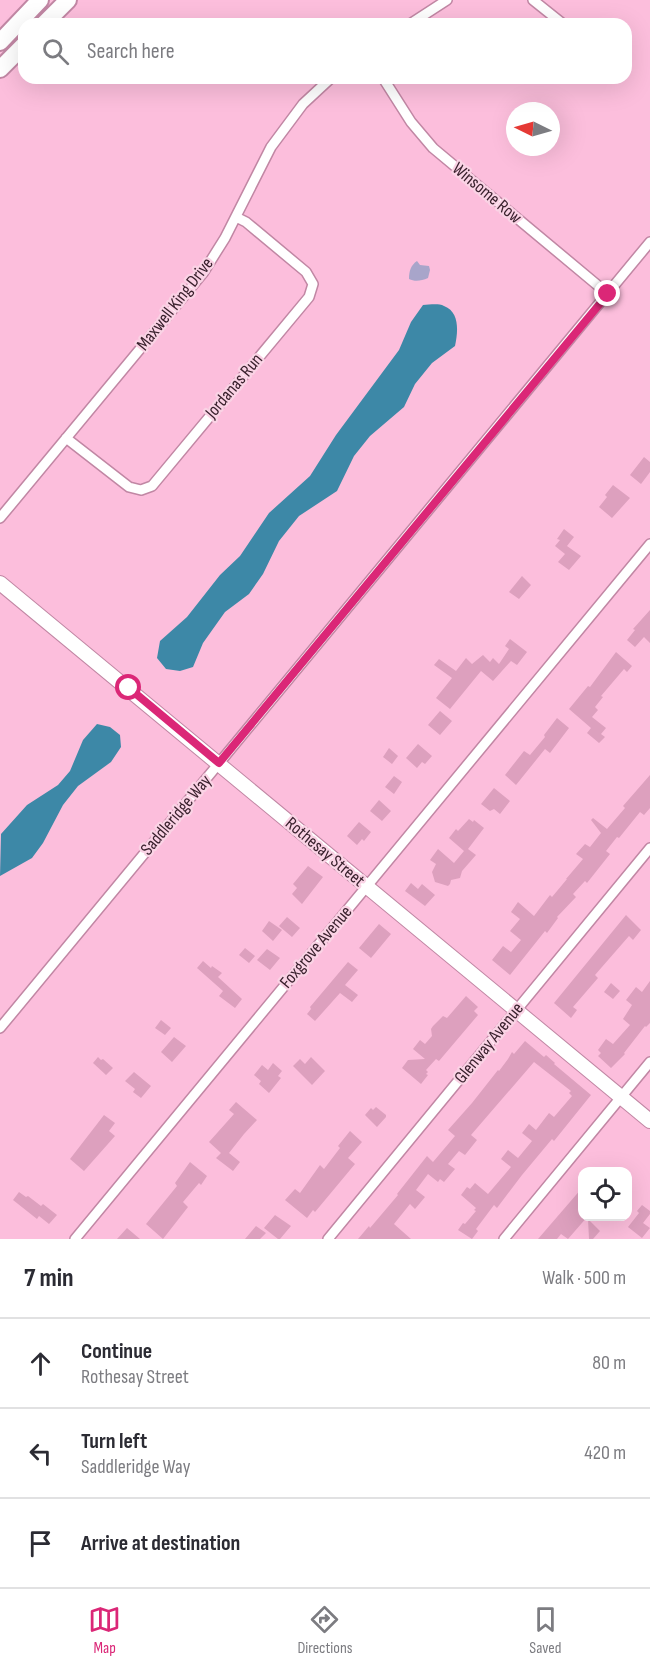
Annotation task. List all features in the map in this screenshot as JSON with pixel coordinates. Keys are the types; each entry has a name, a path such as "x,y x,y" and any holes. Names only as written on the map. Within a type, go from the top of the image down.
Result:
{"highway":[{"path":"23,18 40,0"},
{"path":"51,18 68,0"},
{"path":"0,42 18,23"},
{"path":"0,69 18,51"}],"street":[{"path":"419,18 447,0"},
{"path":"533,0 556,18"},
{"name":"Maxwell King Drive","path":"0,518 203,273 225,238 271,147 303,104 325,84"},
{"name":"Winsome Row","path":"387,84 411,122 433,148 608,294"},
{"name":"Jordanas Run","path":"66,438 129,487 141,490 152,486 309,297 313,284 306,272 246,222 236,217"},
{"name":"Saddleridge Way","path":"0,1028 650,242"},
{"name":"Foxgrove Avenue","path":"75,1239 650,544"},
{"name":"Rothesay Street","path":"0,583 650,1121"},
{"name":"Glenway Avenue","path":"328,1239 650,848"},
{"path":"504,1239 650,1062"}],"shaded area":[{"path":"417,261 420,265 429,266 428,278 418,281 409,279 411,268"}],"water":[{"path":"423,305 442,305 453,313 457,323 455,346 432,363 415,384 404,407 370,436 354,456 337,491 299,516 279,541 263,574 249,594 225,612 203,643 193,667 180,671 166,669 157,658 160,641 187,617 220,575 240,556 269,513 310,476 336,435 399,350 411,322"},
{"path":"97,724 110,727 120,735 121,747 111,762 78,786 63,805 43,843 32,858 0,876 1,834 27,805 58,785 70,771 83,740"}],"building":[{"path":"644,457 650,462 650,472 641,484 630,475"},
{"path":"613,485 630,498 612,518 599,507"},
{"path":"564,529 574,537 567,546 581,556 569,570 558,562 565,554 555,546"},
{"path":"522,576 531,585 519,599 509,592"},
{"path":"650,610 650,643 644,637 635,647 627,640 635,630 633,629"},
{"path":"510,639 527,652 517,665 511,661 493,681 481,671 450,709 436,698 452,678 434,665 439,659 456,671 466,658 472,664 483,655 490,662 493,658 499,664 509,649 505,646"},
{"path":"616,652 632,666 627,672 624,669 601,696 603,697 595,707 598,710 592,717 606,728 601,734 605,737 599,743 587,733 591,728 569,709 588,686 590,687"},
{"path":"440,711 452,721 440,735 428,725"},
{"path":"557,718 569,728 550,753 545,749 516,785 505,775 524,751 530,755"},
{"path":"418,744 432,756 425,764 422,762 417,768 406,758"},
{"path":"389,748 398,756 392,764 383,757"},
{"path":"650,775 650,808 644,815 640,812 619,838 617,837 606,851 610,854 587,883 585,881 573,894 576,897 510,975 492,960 503,946 511,952 521,940 510,931 520,919 511,912 518,902 534,916 583,859 576,854 585,844 590,847 601,833 591,820 593,818 607,829 625,808 623,806"},
{"path":"394,776 402,782 394,794 385,787"},
{"path":"494,788 510,801 500,814 494,809 490,811 481,804"},
{"path":"379,800 391,811 382,821 370,811"},
{"path":"469,819 484,828 468,849 476,855 462,871 460,878 451,880 448,886 435,882 432,872 436,864 430,860 438,849 454,863 464,851 449,838"},
{"path":"359,822 371,832 364,841 362,839 357,845 347,836"},
{"path":"308,866 323,877 302,904 292,894 297,888 293,884"},
{"path":"411,883 418,889 422,884 435,895 425,906 405,891"},
{"path":"626,915 641,930 633,940 629,936 595,975 598,978 573,1007 577,1010 571,1018 554,1003"},
{"path":"287,917 300,928 292,937 279,926"},
{"path":"269,921 282,930 273,941 262,931"},
{"path":"379,924 391,934 371,958 359,948"},
{"path":"245,948 255,956 249,963 239,955"},
{"path":"267,949 280,958 270,970 257,960"},
{"path":"203,961 222,973 218,977 242,999 235,1008 219,996 223,991 197,968"},
{"path":"348,962 358,970 345,985 358,995 352,1002 340,993 315,1021 307,1014 310,1007"},
{"path":"650,981 650,1023 645,1026 625,1054 611,1068 598,1056 601,1053 598,1050 606,1039 613,1044 630,1025 623,1019 632,1005 626,1000 636,987 642,992"},
{"path":"611,983 620,991 613,999 604,992"},
{"path":"466,996 478,1007 474,1011 478,1015 439,1061 436,1059 426,1070 428,1075 421,1084 402,1068 408,1060 425,1059 413,1049 420,1040 425,1044 432,1036 433,1026 443,1016 447,1018"},
{"path":"161,1020 171,1028 165,1035 155,1028"},
{"path":"174,1037 186,1046 172,1062 161,1052"},
{"path":"525,1041 544,1057 546,1055 591,1095 554,1141 552,1139 522,1175 497,1208 494,1205 476,1229 478,1231 472,1239 458,1230 476,1211 474,1210 476,1208 461,1195 467,1187 470,1189 475,1183 488,1194 511,1167 501,1159 508,1150 518,1158 532,1141 522,1133 529,1124 536,1130 549,1113 554,1117 572,1096 569,1093 571,1091 534,1062 471,1135 477,1140 465,1155 459,1151 448,1164 455,1169 444,1182 440,1179 438,1182 428,1174 416,1190 425,1197 415,1209 410,1204 394,1224 411,1239 358,1239 398,1195 427,1156 433,1162 455,1136 448,1130 499,1071 512,1052 514,1054"},
{"path":"98,1057 113,1068 106,1075 93,1063"},
{"path":"311,1057 325,1071 312,1085 293,1066 300,1059 305,1064"},
{"path":"273,1063 282,1071 278,1076 281,1078 269,1093 259,1084 261,1081 254,1075 262,1065 268,1070"},
{"path":"134,1072 151,1086 141,1098 125,1081"},
{"path":"236,1102 257,1120 229,1153 240,1162 233,1171 216,1158 221,1153 209,1142 234,1114 229,1110"},
{"path":"376,1107 386,1115 377,1127 365,1115 371,1108 373,1110"},
{"path":"104,1115 115,1123 109,1131 115,1136 84,1171 70,1159"},
{"path":"350,1131 362,1142 348,1158 355,1164 315,1212 313,1210 307,1218 285,1200 295,1189 300,1193 320,1165 324,1169"},
{"path":"190,1162 207,1176 183,1202 188,1207 163,1239 146,1224 177,1186 175,1183"},
{"path":"19,1192 41,1206 43,1204 57,1215 49,1224 39,1216 37,1219 13,1200"},
{"path":"578,1193 578,1221 584,1221 568,1239 561,1234 557,1239 538,1239"},
{"path":"642,1205 650,1211 643,1223 650,1228 642,1238 628,1227"},
{"path":"275,1215 291,1226 280,1239 264,1228"},
{"path":"588,1221 590,1221 600,1231 593,1239 589,1239"},
{"path":"256,1226 266,1233 260,1239 245,1239"},
{"path":"127,1228 140,1239 117,1239"}],"route":[{"path":"129,688 219,763 608,294"}]}
